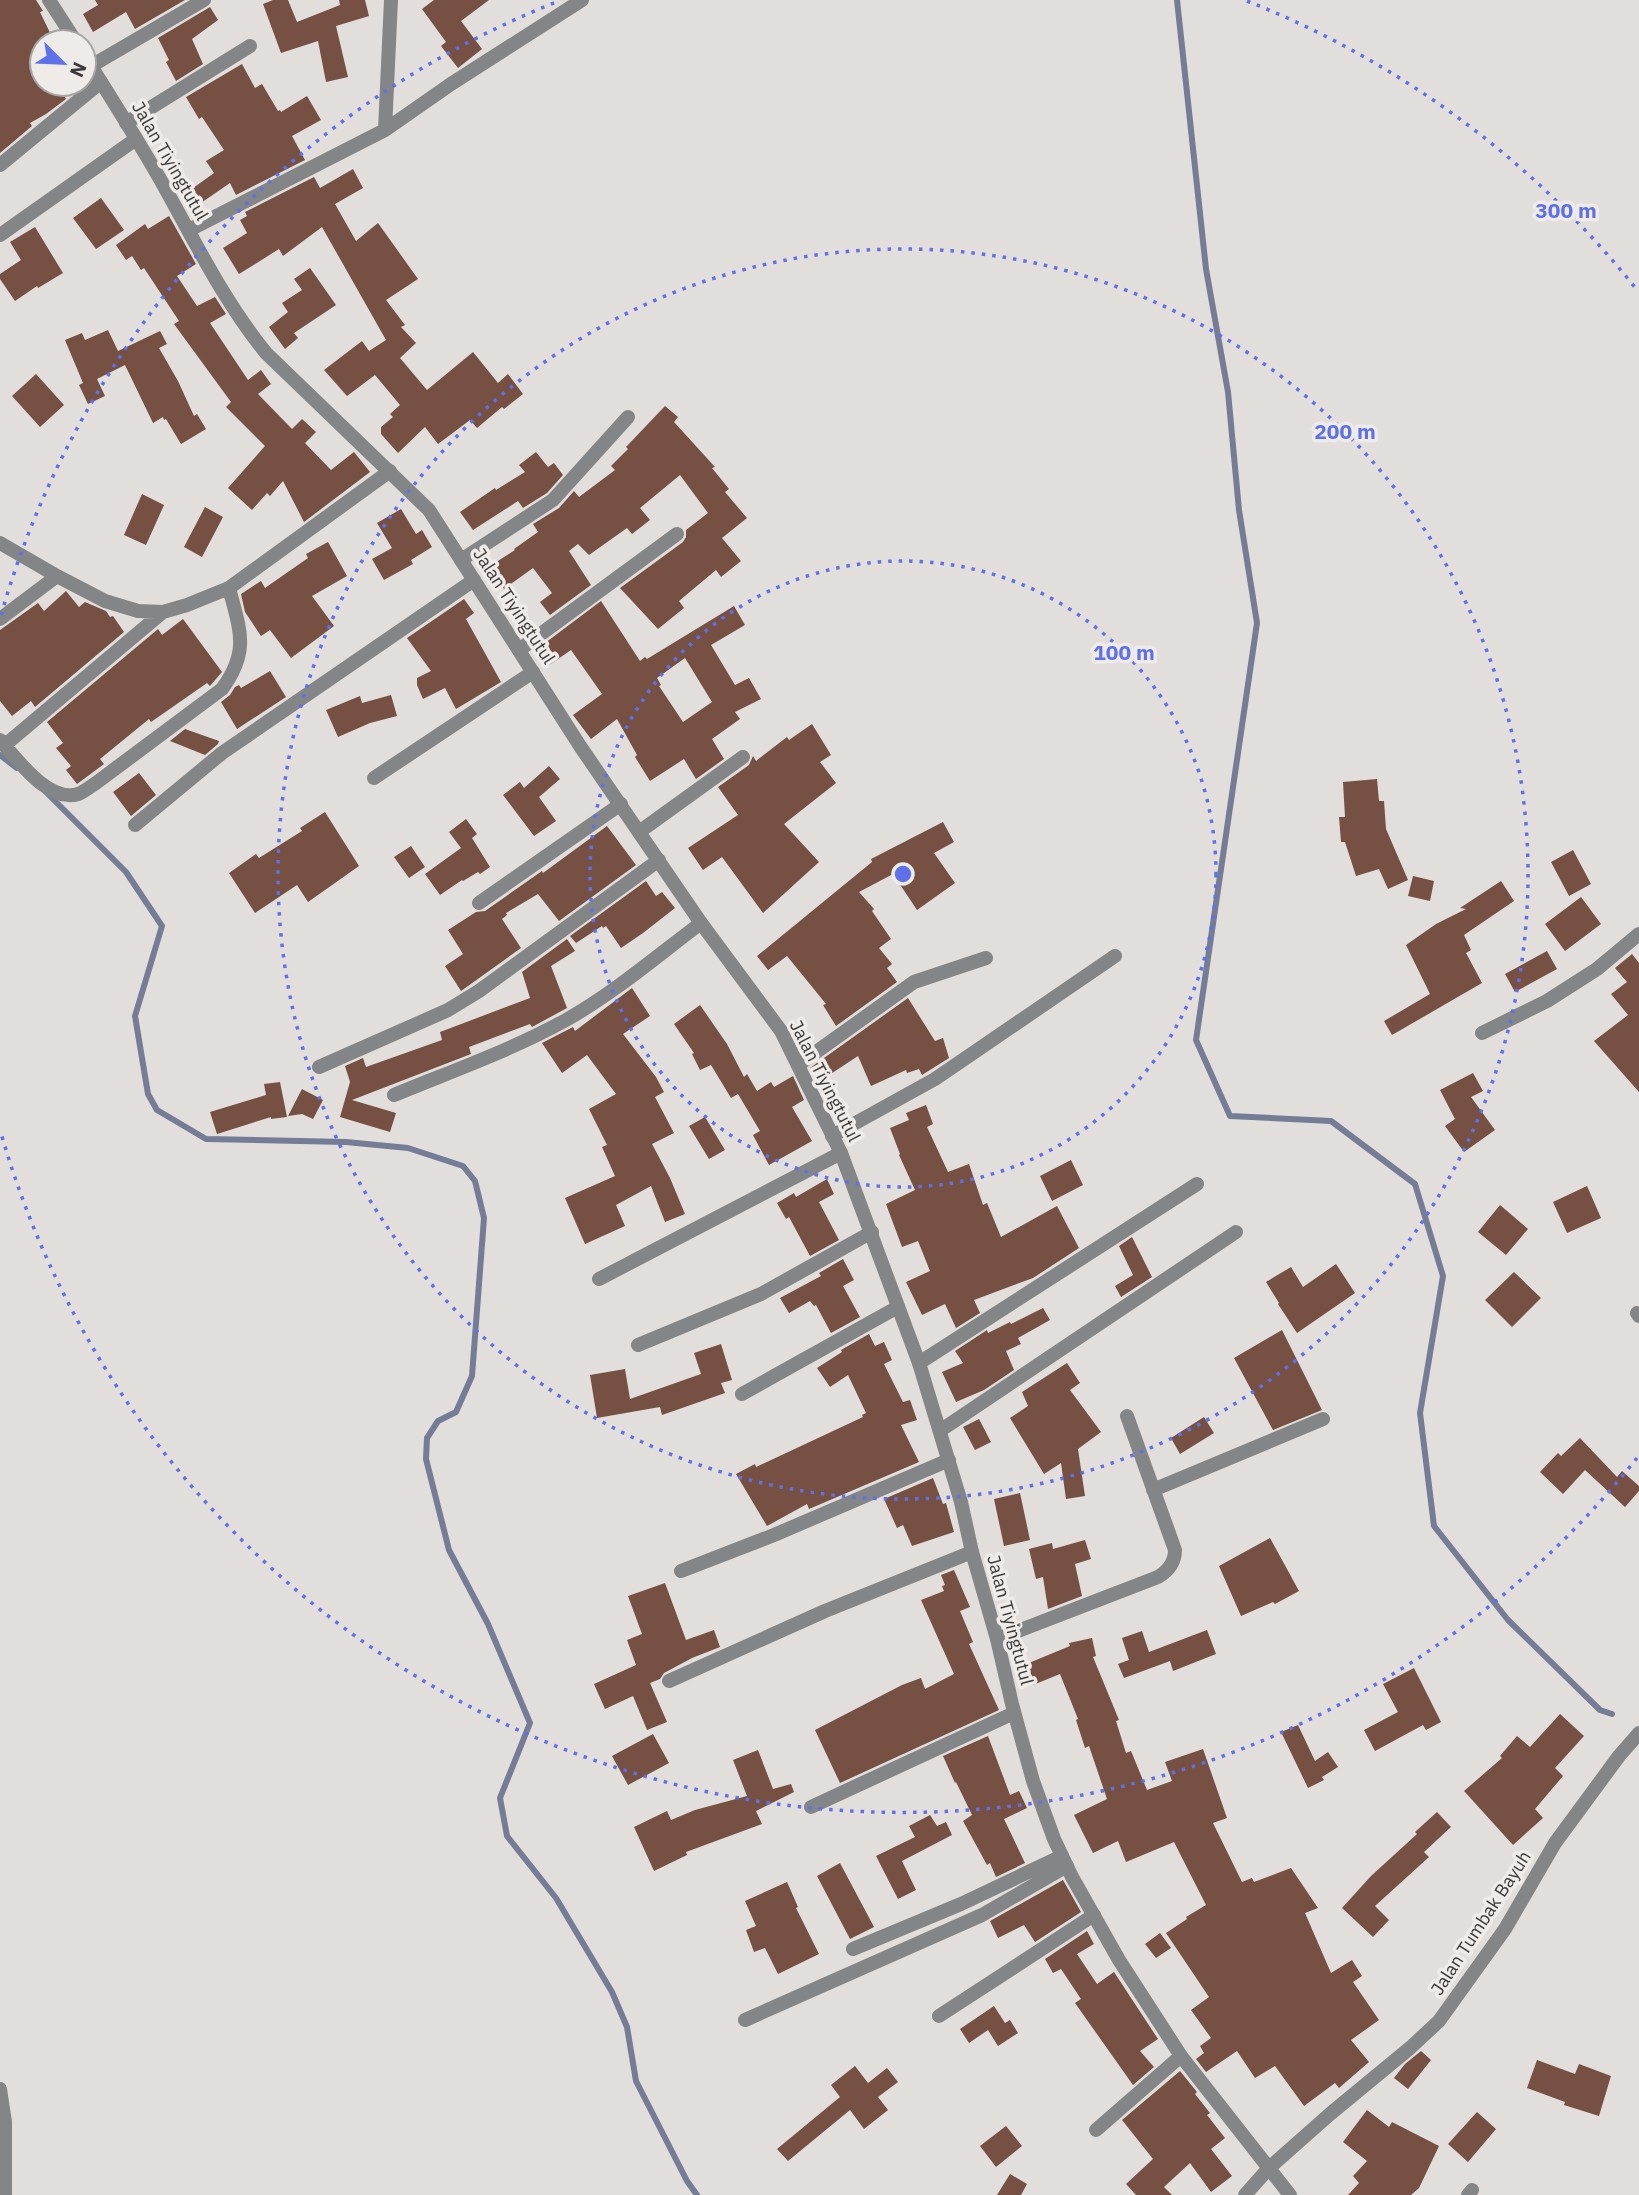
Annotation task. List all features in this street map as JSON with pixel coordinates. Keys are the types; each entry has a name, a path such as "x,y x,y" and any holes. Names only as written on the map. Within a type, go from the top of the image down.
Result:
{"street":[{"path":"49,0 67,28"},
{"path":"98,56 204,0"},
{"path":"384,130 391,0"},
{"path":"189,230 384,130 582,0"},
{"path":"126,123 250,46"},
{"name":"Jalan Tiyingtutul","path":"98,77 249,331 266,352 429,510 639,832 701,923 781,1031 841,1153 919,1363 941,1430 972,1552 998,1639 1014,1713 1033,1781 1064,1861 1119,1960 1181,2056 1290,2195"},
{"path":"0,165 101,82"},
{"path":"0,235 136,138"},
{"path":"461,560 553,500 628,417"},
{"path":"0,543 57,576 122,607 163,612 229,588 390,471"},
{"path":"519,650 677,534"},
{"path":"0,619 57,576"},
{"path":"135,825 222,753 474,580"},
{"path":"163,612 2,742 40,784 60,794 77,795 222,689 234,673 241,653 239,627 229,588"},
{"path":"374,778 533,672"},
{"path":"639,832 743,757"},
{"path":"480,903 621,804"},
{"path":"319,1067 448,1010 479,991 659,860"},
{"path":"394,1095 522,1042 567,1019 602,997 701,923"},
{"path":"1482,1033 1547,1001 1597,969 1639,934"},
{"path":"832,1136 935,1079 1115,956"},
{"path":"798,1065 914,982 986,958"},
{"path":"598,1279 841,1153"},
{"path":"919,1363 1197,1184"},
{"path":"638,1345 761,1294 872,1232"},
{"path":"941,1430 1236,1232"},
{"path":"743,1394 898,1307"},
{"path":"998,1639 1146,1582 1165,1573 1172,1562 1175,1550 1127,1416"},
{"path":"1153,1490 1323,1419"},
{"path":"681,1571 949,1461"},
{"path":"669,1681 825,1611 972,1552"},
{"path":"811,1807 1014,1713"},
{"name":"Jalan Tumbak Bayuh","path":"1245,2195 1269,2168 1410,2049 1439,2021 1505,1929 1555,1843 1639,1733"},
{"path":"853,1948 1064,1861"},
{"path":"745,2020 982,1915 1064,1861"},
{"path":"939,2016 1094,1915"},
{"path":"1096,2130 1181,2056"},
{"path":"0,2089 5,2122 5,2195"}],"building":[{"path":"0,0 36,0 43,11 40,12 48,28 28,28 28,98 66,99 30,123 32,126 0,153"},
{"path":"95,0 185,0 135,29 126,12 98,29 91,28 83,14 98,5"},
{"path":"273,0 288,0 297,22 340,5 339,0 365,0 369,16 336,26 348,77 326,82 318,41 281,53 263,4"},
{"path":"434,0 489,0 461,21 482,49 458,68 441,46 446,42 422,9"},
{"path":"210,7 218,20 192,39 203,64 176,81 158,38"},
{"path":"242,64 255,88 262,84 278,111 281,112 307,96 321,120 292,136 305,160 236,195 230,183 198,205 189,191 214,173 206,161 224,150 202,117 199,119 186,97"},
{"path":"353,169 363,188 335,204 356,241 378,223 418,279 386,300 405,325 401,327 416,343 400,358 427,390 473,352 498,383 508,374 523,394 477,428 470,420 438,444 425,427 398,453 381,434 381,427 393,417 390,414 400,405 375,375 347,396 324,370 362,341 369,351 386,340 322,227 283,256 279,249 239,274 223,248 247,233 240,220 247,216 245,212 314,177 320,188"},
{"path":"101,198 124,230 96,249 73,218"},
{"path":"169,216 196,264 177,276 197,306 215,297 226,314 210,323 248,380 261,370 271,384 258,394 292,429 302,419 316,432 305,443 331,470 354,452 370,472 304,522 283,481 270,496 267,493 252,510 228,488 265,446 226,407 231,402 174,324 179,321 144,268 141,270 132,256 126,260 116,245 145,224 148,229"},
{"path":"35,227 63,273 15,301 0,279 0,274 21,260 10,242"},
{"path":"310,268 336,305 294,333 298,338 285,349 269,327 288,312 282,303 302,290 294,279"},
{"path":"108,330 118,351 160,331 167,344 159,348 194,416 197,414 206,429 181,444 166,419 163,417 153,423 125,365 97,379 105,396 88,404 79,385 83,383 65,340 82,333 85,340"},
{"path":"36,374 64,405 40,427 12,396"},
{"path":"665,406 678,417 674,422 715,467 712,468 729,489 725,492 747,518 722,538 741,561 721,577 716,570 679,601 684,608 658,629 620,588 683,542 686,530 708,513 680,475 640,508 650,520 632,534 627,528 589,555 578,544 569,551 591,585 550,615 540,602 552,593 533,568 504,589 490,566 538,532 533,524 559,508 574,491 579,497 615,470 611,466"},
{"path":"536,452 548,467 554,463 563,475 547,493 523,508 518,501 473,530 460,512 525,472 519,465"},
{"path":"142,494 164,505 146,545 124,535"},
{"path":"205,507 223,517 202,557 184,547"},
{"path":"401,509 416,534 422,530 432,547 411,560 413,564 384,580 372,559 392,548 377,523"},
{"path":"328,542 347,576 312,596 334,626 291,658 270,630 261,636 245,612 241,594 261,581 265,588 308,558 306,554"},
{"path":"66,591 79,607 85,602 106,611 124,632 35,707 31,701 12,716 0,701 0,630 38,603 44,611"},
{"path":"464,599 474,613 466,619 501,682 456,709 445,688 423,699 417,678 431,671 407,638"},
{"path":"601,601 640,661 734,606 745,625 711,645 735,685 749,678 761,699 735,712 740,719 712,739 724,759 696,779 684,759 650,781 617,719 591,739 573,715 602,694 571,650 548,666 537,649","holes":["685,658 712,702 683,722 659,686 661,685 657,678"]},
{"path":"183,619 222,672 210,686 207,683 151,722 149,719 100,759 104,764 77,784 66,770 71,766 56,748 63,743 47,722 158,629 162,635"},
{"path":"270,671 286,697 237,729 221,702 235,687 239,685 241,688"},
{"path":"391,695 397,716 370,723 338,737 326,710 360,696 362,703"},
{"path":"812,724 831,755 820,762 836,783 784,824 819,862 763,913 722,857 703,870 688,848 738,815 718,787 749,765 753,756 756,761 787,737 789,740"},
{"path":"185,729 219,741 218,744 205,755 170,741"},
{"path":"549,766 560,779 539,797 556,821 534,836 503,795 520,782 524,788"},
{"path":"139,773 156,795 131,816 113,792"},
{"path":"1377,779 1379,801 1384,801 1386,829 1408,880 1388,889 1379,869 1356,876 1345,842 1341,842 1339,817 1345,817 1343,782"},
{"path":"325,812 359,866 308,902 297,885 255,913 229,873 256,854 259,858 302,831 300,828"},
{"path":"466,819 477,834 472,838 490,867 480,874 478,872 462,880 440,895 425,874 461,848 449,832"},
{"path":"943,822 954,842 934,853 955,883 917,910 893,874 859,892 874,909 872,911 891,939 879,948 892,964 887,968 897,982 836,1026 823,1005 826,1004 787,956 768,970 757,956 872,862 871,859"},
{"path":"607,826 636,865 559,921 538,894 506,913 502,919 521,948 461,991 445,966 463,954 448,930 476,912 485,911"},
{"path":"411,846 425,867 409,878 394,857"},
{"path":"1573,850 1591,884 1569,896 1551,862"},
{"path":"1413,876 1434,881 1430,901 1408,896"},
{"path":"646,881 656,896 662,892 675,908 643,933 621,948 606,926 576,943 570,936"},
{"path":"1501,881 1514,901 1464,935 1471,950 1466,953 1482,983 1392,1035 1384,1021 1430,994 1406,945 1436,924 1466,909 1460,908"},
{"path":"1581,897 1601,924 1565,951 1545,924"},
{"path":"567,939 575,951 551,966 567,1008 532,1027 530,1024 469,1047 471,1054 352,1100 396,1113 390,1132 340,1117 350,1082 345,1066 363,1058 366,1067 442,1040 440,1032 530,998 522,972"},
{"path":"1547,951 1557,969 1515,992 1505,974"},
{"path":"1632,954 1639,963 1639,1092 1594,1041 1628,1015 1611,994 1627,982 1615,968"},
{"path":"632,988 650,1016 623,1034 656,1077 664,1092 655,1097 674,1133 652,1144 685,1214 665,1222 651,1186 616,1205 625,1226 585,1244 565,1198 615,1176 602,1147 607,1145 589,1109 616,1094 587,1055 562,1073 542,1043 573,1027 575,1031"},
{"path":"908,998 935,1041 943,1038 949,1058 922,1075 919,1069 907,1073 906,1070 871,1086 858,1056 817,1083 810,1068"},
{"path":"700,1005 727,1044 744,1077 747,1074 757,1091 771,1082 774,1087 793,1076 804,1100 792,1107 812,1141 769,1165 753,1135 760,1131 738,1094 731,1098 711,1065 700,1070 692,1054 694,1053 674,1024"},
{"path":"1473,1073 1483,1091 1471,1097 1495,1130 1464,1152 1445,1126 1455,1119 1440,1090"},
{"path":"280,1082 287,1117 271,1117 217,1134 210,1112 266,1095 264,1084"},
{"path":"302,1089 323,1100 313,1119 302,1114 288,1116"},
{"path":"926,1105 933,1124 927,1127 948,1172 969,1164 983,1205 987,1203 1001,1237 1057,1206 1079,1248 1033,1278 974,1300 980,1313 956,1328 945,1304 922,1315 906,1282 930,1271 918,1241 902,1247 886,1204 915,1190 890,1128 909,1120 906,1113"},
{"path":"705,1117 725,1150 709,1159 689,1126"},
{"path":"1071,1160 1083,1185 1052,1201 1040,1176"},
{"path":"827,1179 834,1194 819,1202 839,1240 810,1256 789,1217 786,1219 777,1203 794,1193 796,1197"},
{"path":"1587,1186 1601,1218 1567,1233 1553,1202"},
{"path":"1500,1205 1528,1229 1506,1255 1478,1232"},
{"path":"1132,1237 1152,1277 1121,1297 1115,1286 1133,1275 1119,1246"},
{"path":"843,1259 854,1280 843,1286 860,1317 831,1333 816,1305 810,1301 789,1313 780,1298 821,1276 819,1273"},
{"path":"1336,1264 1355,1293 1297,1333 1266,1282 1291,1267 1303,1287"},
{"path":"1514,1272 1541,1298 1512,1327 1485,1300"},
{"path":"1043,1308 1050,1320 1018,1338 1021,1344 1006,1351 1014,1370 984,1390 956,1402 942,1372 963,1363 955,1351 987,1330 988,1333 1010,1322 1011,1324"},
{"path":"1282,1330 1322,1410 1273,1430 1234,1358"},
{"path":"869,1334 875,1346 884,1342 892,1360 884,1364 903,1402 910,1400 917,1420 901,1425 919,1462 809,1509 807,1504 767,1526 736,1474 863,1417 866,1413 848,1375 830,1387 817,1368"},
{"path":"721,1344 732,1380 721,1383 725,1393 662,1415 660,1407 597,1418 590,1375 625,1369 630,1399 701,1374 694,1353"},
{"path":"1067,1363 1080,1383 1070,1390 1101,1432 1078,1449 1085,1496 1066,1499 1061,1463 1044,1474 1010,1418 1028,1406 1022,1392"},
{"path":"1204,1417 1214,1433 1180,1454 1171,1438"},
{"path":"979,1419 991,1442 975,1450 963,1427"},
{"path":"1580,1438 1617,1477 1622,1471 1639,1486 1639,1491 1625,1507 1585,1470 1563,1494 1540,1472 1558,1453 1561,1456"},
{"path":"933,1478 943,1504 946,1503 954,1532 912,1546 903,1525 897,1528 884,1499"},
{"path":"1020,1493 1030,1540 1004,1546 994,1499"},
{"path":"1270,1538 1299,1591 1275,1604 1273,1602 1241,1616 1219,1566"},
{"path":"1085,1540 1091,1559 1075,1564 1082,1596 1048,1609 1043,1577 1036,1579 1029,1549 1052,1543 1053,1549"},
{"path":"954,1570 970,1607 960,1611 973,1642 969,1644 999,1710 840,1783 815,1730 902,1685 921,1678 925,1689 954,1674 921,1600 944,1591 941,1575"},
{"path":"665,1583 686,1640 714,1630 720,1647 692,1658 650,1683 667,1722 647,1730 633,1696 605,1709 594,1684 636,1665 627,1640 642,1634 628,1596"},
{"path":"1207,1630 1216,1654 1173,1671 1170,1661 1124,1678 1118,1664 1129,1660 1122,1638 1142,1631 1149,1652"},
{"path":"1092,1638 1096,1656 1093,1657 1119,1720 1116,1721 1126,1753 1131,1751 1147,1790 1172,1781 1165,1762 1203,1749 1227,1818 1213,1823 1242,1882 1252,1878 1254,1882 1291,1868 1318,1908 1305,1913 1331,1973 1352,1960 1362,1976 1353,1982 1379,2020 1351,2040 1369,2062 1339,2088 1335,2083 1304,2106 1275,2066 1255,2078 1237,2051 1206,2072 1196,2059 1204,2053 1200,2046 1211,2038 1191,2010 1209,1997 1166,1933 1206,1905 1174,1842 1126,1862 1118,1841 1093,1853 1074,1815 1107,1799 1089,1746 1085,1748 1076,1720 1078,1719 1060,1674 1033,1685 1024,1665 1070,1646 1069,1643"},
{"path":"1414,1668 1441,1722 1426,1730 1423,1725 1375,1751 1364,1730 1398,1712 1383,1684"},
{"path":"1560,1714 1584,1736 1555,1768 1563,1776 1535,1809 1543,1818 1513,1845 1464,1791 1502,1758 1500,1756 1517,1736 1530,1747"},
{"path":"1298,1725 1315,1761 1328,1752 1338,1767 1322,1777 1324,1780 1308,1788 1281,1732"},
{"path":"653,1734 669,1763 628,1785 612,1756"},
{"path":"988,1736 1010,1795 1019,1791 1027,1808 1004,1819 1025,1863 996,1877 963,1821 972,1815 943,1756"},
{"path":"758,1750 773,1789 791,1784 794,1792 756,1811 762,1824 686,1852 687,1855 654,1871 634,1827 667,1811 671,1820 695,1810 747,1796 733,1760"},
{"path":"1437,1812 1451,1827 1424,1852 1429,1857 1375,1906 1389,1920 1373,1937 1342,1908"},
{"path":"930,1815 937,1826 946,1822 952,1835 902,1861 916,1890 898,1899 876,1856 915,1837 909,1826"},
{"path":"840,1863 874,1927 850,1939 817,1876"},
{"path":"1063,1880 1081,1912 1035,1942 1024,1925 998,1938 990,1921"},
{"path":"787,1882 798,1907 796,1908 819,1954 778,1974 765,1948 754,1952 746,1930 756,1926 745,1901"},
{"path":"1087,1931 1094,1944 1077,1954 1097,1984 1114,1972 1158,2039 1140,2051 1154,2067 1133,2085 1075,2003 1081,1999 1061,1969 1053,1973 1045,1959"},
{"path":"1160,1933 1171,1948 1156,1958 1145,1944"},
{"path":"994,2006 1005,2023 1010,2020 1018,2033 998,2046 988,2030 969,2043 960,2029"},
{"path":"1421,2051 1431,2060 1408,2089 1394,2078 1405,2064"},
{"path":"1537,2060 1575,2074 1579,2064 1611,2076 1599,2116 1564,2105 1565,2102 1527,2088"},
{"path":"855,2066 868,2083 887,2068 898,2082 878,2097 888,2110 864,2129 850,2110 788,2161 777,2149 840,2097 831,2085"},
{"path":"1180,2071 1197,2092 1195,2094 1210,2113 1207,2115 1225,2138 1211,2149 1232,2176 1211,2192 1190,2163 1164,2187 1172,2195 1136,2195 1126,2184 1153,2159 1122,2120"},
{"path":"1367,2110 1389,2127 1392,2122 1439,2146 1419,2188 1411,2195 1348,2195 1359,2183 1353,2176 1367,2161 1343,2142"},
{"path":"1477,2112 1496,2129 1468,2162 1448,2144"},
{"path":"1006,2126 1022,2146 996,2167 980,2146"},
{"path":"1010,2174 1027,2184 1021,2195 997,2195"}],"waterway":[{"path":"1177,0 1206,269 1228,392 1239,510 1257,623 1196,1040 1230,1116 1331,1121 1415,1184 1443,1276 1420,1413 1434,1526 1508,1620 1600,1710 1612,1714"},
{"path":"0,755 17,768"},
{"path":"46,792 126,872 162,926 135,1016 148,1094 157,1110 206,1139 346,1142 408,1148 463,1166 475,1181 484,1218 472,1376 456,1412 438,1421 427,1438 426,1459 449,1550 488,1624 530,1723 500,1798 507,1836 556,1898 612,1992 627,2027 636,2081 687,2181 697,2195"}]}
